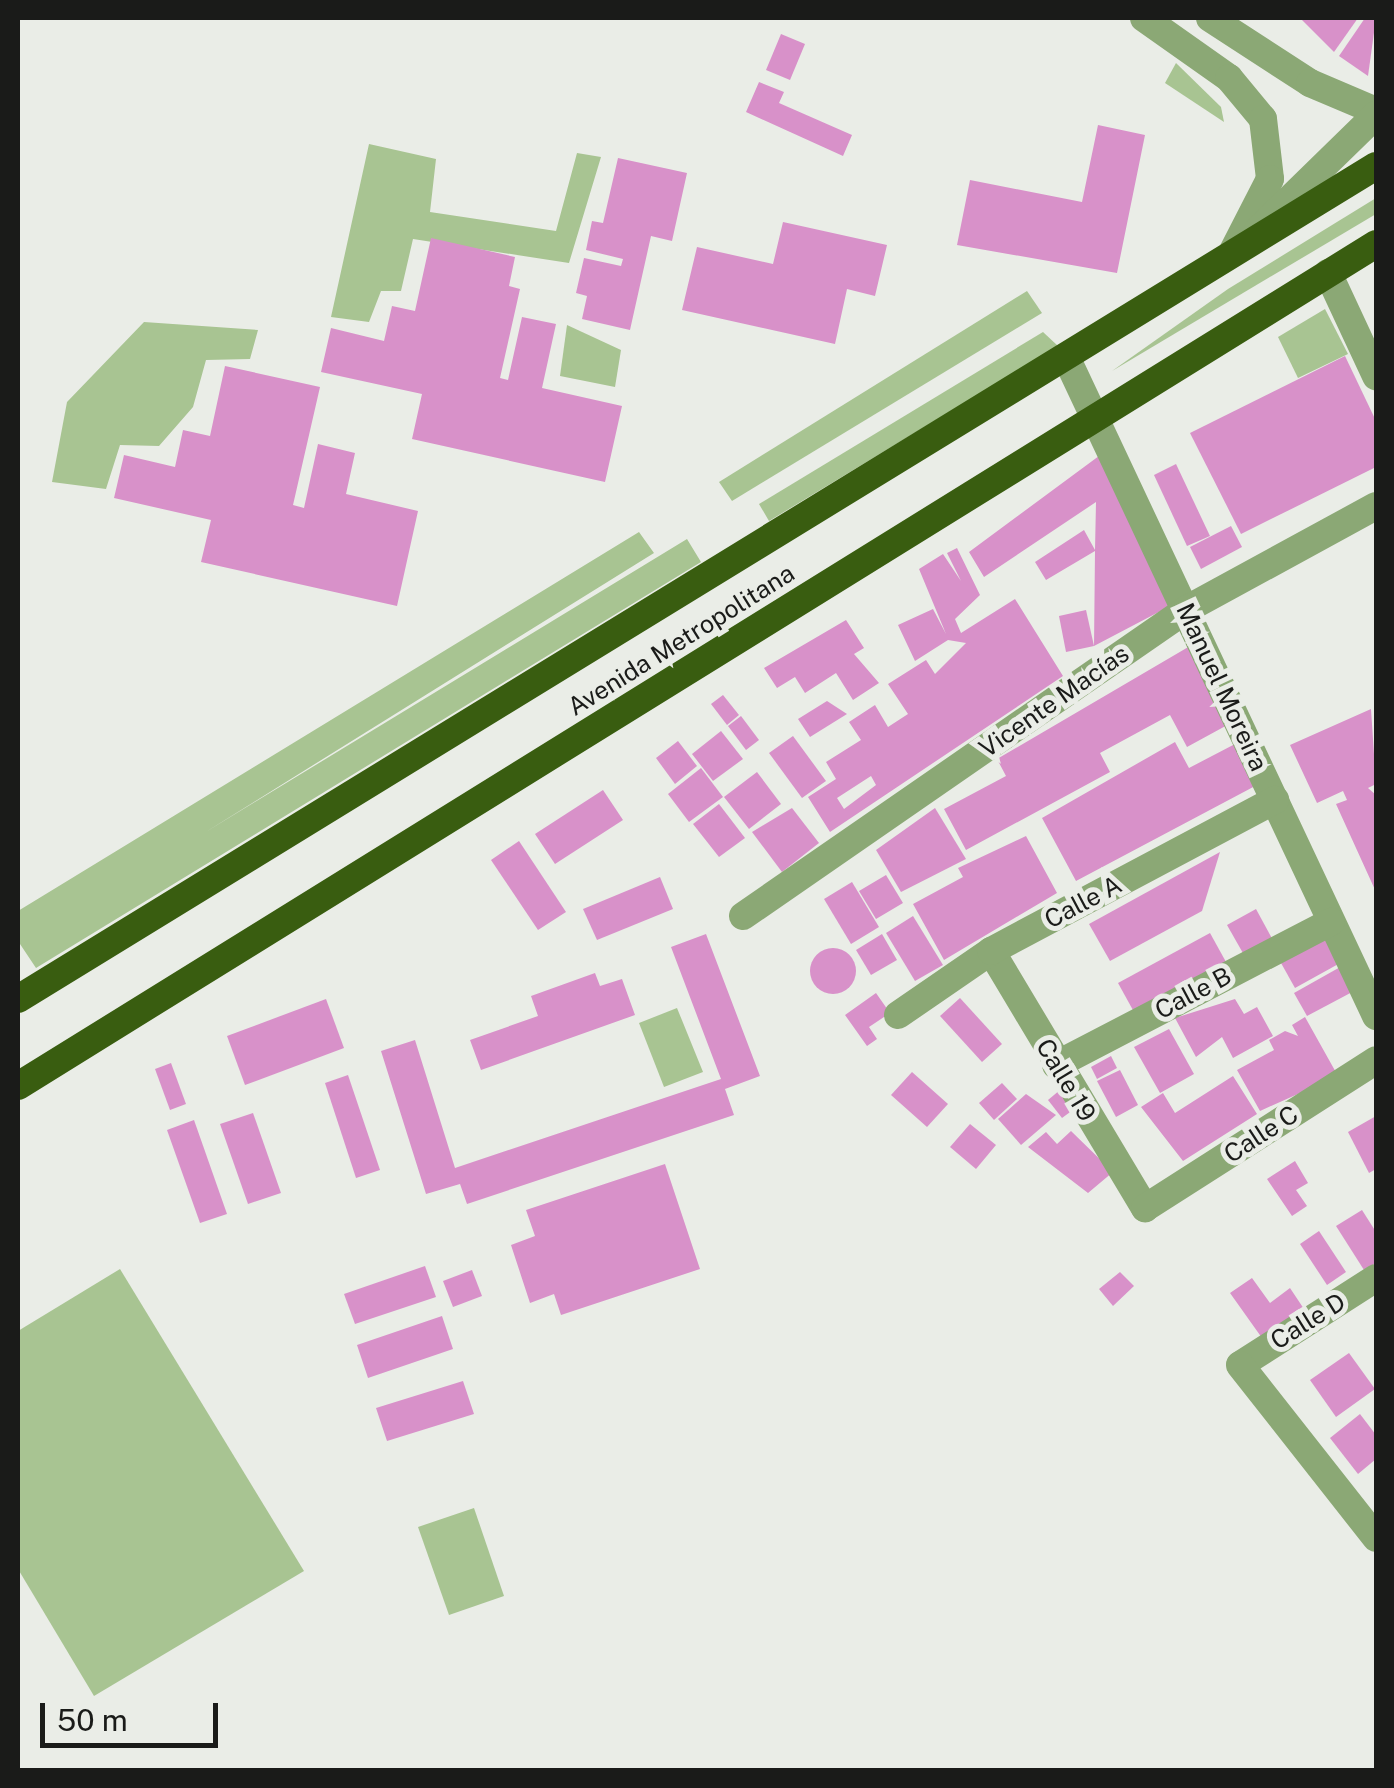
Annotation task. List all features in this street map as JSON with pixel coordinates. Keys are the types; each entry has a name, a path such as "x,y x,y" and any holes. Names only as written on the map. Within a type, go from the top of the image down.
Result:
{"highway":[{"name":"Avenida Metropolitana","path":"18,999 1376,166"},
{"name":"Avenida Metropolitana","path":"18,1086 1092,413 1376,244"}],"street":[{"path":"1144,18 1229,78 1263,119 1272,148 1266,192 1230,254"},
{"path":"1210,18 1310,83 1376,113 1230,254"},
{"path":"1328,273 1376,376"},
{"name":"Manuel Moreira","path":"1067,358 1376,1016"},
{"name":"Vicente Macías","path":"743,916 1187,610 1376,506"},
{"name":"Calle A","path":"898,1015 991,951 1275,800"},
{"name":"Calle B","path":"1056,1065 1331,922"},
{"name":"Calle 19","path":"991,951 1145,1208"},
{"name":"Calle C","path":"1145,1208 1376,1060"},
{"name":"Calle D","path":"1376,1278 1240,1365 1376,1538"}],"green space":[{"path":"1176,63 1221,107 1224,122 1165,83"},
{"path":"369,144 436,159 430,212 556,231 577,153 601,157 569,263 413,239 401,291 381,291 369,322 331,317"},
{"path":"1376,198 1376,214 1112,371 1228,289"},
{"path":"1027,291 1042,313 732,501 719,482"},
{"path":"1325,309 1348,354 1298,378 1278,337"},
{"path":"144,322 258,330 250,359 206,360 193,407 159,446 120,445 106,489 52,482 67,402"},
{"path":"567,325 621,350 615,387 560,376"},
{"path":"1043,332 1058,346 769,521 759,504"},
{"path":"639,532 654,553 204,833 687,539 701,562 36,968 18,941 18,911"},
{"path":"677,1008 703,1072 664,1087 639,1023"},
{"path":"120,1269 304,1571 94,1696 18,1569 18,1331"},
{"path":"474,1508 504,1596 449,1615 418,1527"}],"building":[{"path":"1300,18 1358,18 1334,52"},
{"path":"1365,18 1376,18 1368,76 1339,56"},
{"path":"781,34 805,44 790,80 766,70"},
{"path":"759,82 784,92 779,103 852,135 843,156 746,112"},
{"path":"1098,125 1145,135 1117,273 957,245 970,180 1082,202"},
{"path":"618,158 687,173 672,241 651,236 630,330 582,319 587,296 576,293 584,258 621,266 623,259 586,250 592,221 603,223"},
{"path":"783,222 887,245 875,296 847,289 835,344 682,310 697,247 773,264"},
{"path":"431,238 515,257 509,286 520,289 500,378 508,380 522,317 556,324 542,388 622,406 605,482 412,439 422,394 321,372 331,328 384,341 392,306 415,311"},
{"path":"1345,356 1376,421 1376,467 1241,534 1190,433"},
{"path":"225,366 320,387 293,505 304,508 318,444 355,453 346,494 418,511 397,606 201,562 211,520 114,498 124,455 175,467 183,430 210,436"},
{"path":"1103,453 1174,604 1094,646 1095,551 1046,580 1035,562 1084,530 1095,550 1096,502 984,577 969,552"},
{"path":"1176,464 1210,536 1187,546 1154,475"},
{"path":"1231,526 1242,547 1201,569 1190,547"},
{"path":"957,548 980,595 955,619 961,633 1015,599 1063,676 830,832 808,797 836,779 826,762 861,740 849,722 875,705 888,727 908,714 888,684 926,660 935,674 966,643 948,640 915,661 898,625 933,609 946,634 919,569 943,554 961,581 947,553","holes":["871,776 876,785 844,809 837,798"]},
{"path":"1086,610 1094,646 1066,652 1059,616"},
{"path":"846,620 864,648 854,654 879,683 853,700 836,673 805,693 795,677 777,688 764,668"},
{"path":"1190,646 1231,723 1187,747 1170,715 1100,753 1110,772 966,850 944,809 1006,776 997,759"},
{"path":"723,695 739,715 727,725 711,704"},
{"path":"827,701 847,714 810,737 798,719"},
{"path":"1371,709 1376,784 1368,788 1376,795 1376,892 1336,804 1347,800 1343,791 1317,803 1290,745"},
{"path":"741,716 759,740 746,750 728,726"},
{"path":"721,731 743,759 713,781 692,754"},
{"path":"793,736 826,781 802,798 769,753"},
{"path":"678,741 697,766 675,784 656,758"},
{"path":"1175,742 1189,768 1235,744 1257,785 1076,881 1042,818"},
{"path":"701,768 723,797 689,822 668,794"},
{"path":"757,772 781,804 749,829 724,797"},
{"path":"603,790 623,820 555,864 535,834"},
{"path":"719,804 745,838 719,857 693,824"},
{"path":"792,808 819,843 782,872 752,832"},
{"path":"935,808 966,859 901,892 876,850"},
{"path":"1026,836 1057,893 944,960 913,904 963,877 958,868"},
{"path":"519,841 566,912 538,930 491,860"},
{"path":"1220,852 1202,911 1110,961 1089,924"},
{"path":"886,875 903,903 876,919 859,891"},
{"path":"660,877 673,909 597,940 583,909"},
{"path":"852,882 879,927 851,944 824,899"},
{"path":"1256,909 1276,946 1248,962 1227,925"},
{"path":"913,916 943,965 915,981 886,933"},
{"path":"1210,933 1231,971 1139,1021 1118,983"},
{"path":"706,934 760,1076 725,1089 734,1115 467,1204 460,1184 426,1194 381,1051 415,1040 455,1168 721,1079 671,947"},
{"path":"882,934 897,960 871,975 856,950"},
{"path":"1328,938 1342,962 1295,988 1281,963"},
{"path":"833,948 849,955 856,971 849,987 833,994 817,987 810,971 817,955"},
{"path":"1342,966 1356,990 1307,1016 1294,993"},
{"path":"595,973 600,986 622,979 635,1015 481,1070 470,1040 538,1016 531,996"},
{"path":"876,993 890,1013 869,1027 877,1039 867,1046 845,1015"},
{"path":"960,998 1002,1044 982,1062 940,1016"},
{"path":"326,999 344,1048 245,1085 227,1036"},
{"path":"1235,999 1244,1014 1257,1007 1273,1036 1233,1058 1222,1037 1196,1057 1175,1018"},
{"path":"1305,1017 1338,1076 1260,1111 1237,1070 1274,1050 1269,1040 1285,1031 1298,1036 1292,1025"},
{"path":"1169,1029 1194,1074 1160,1093 1134,1047"},
{"path":"1111,1056 1117,1068 1097,1079 1091,1067"},
{"path":"171,1063 186,1104 170,1110 155,1069"},
{"path":"1120,1070 1138,1105 1116,1117 1097,1081"},
{"path":"912,1072 948,1104 927,1127 891,1095"},
{"path":"348,1075 380,1170 356,1178 325,1083"},
{"path":"1233,1076 1257,1114 1183,1161 1141,1107 1163,1093 1175,1113"},
{"path":"1002,1083 1017,1099 994,1120 979,1103"},
{"path":"1066,1085 1081,1104 1062,1118 1048,1100"},
{"path":"1026,1094 1056,1115 1021,1145 998,1119"},
{"path":"253,1113 281,1193 248,1204 220,1124"},
{"path":"1376,1116 1376,1169 1369,1173 1348,1132"},
{"path":"194,1120 227,1214 200,1223 167,1130"},
{"path":"970,1124 996,1145 976,1169 950,1147"},
{"path":"1071,1131 1113,1172 1088,1193 1028,1147 1046,1132 1057,1144"},
{"path":"1295,1161 1308,1183 1296,1190 1307,1206 1292,1216 1267,1179"},
{"path":"665,1164 700,1269 561,1315 554,1294 530,1303 511,1245 535,1236 526,1210"},
{"path":"1362,1210 1376,1232 1376,1263 1364,1270 1336,1226"},
{"path":"1319,1231 1346,1272 1327,1285 1300,1244"},
{"path":"425,1266 436,1297 355,1324 344,1294"},
{"path":"472,1270 482,1296 453,1307 443,1281"},
{"path":"1120,1272 1134,1286 1113,1306 1099,1289"},
{"path":"1252,1278 1270,1303 1290,1288 1304,1309 1262,1338 1230,1293"},
{"path":"442,1316 453,1349 368,1378 357,1345"},
{"path":"1349,1353 1375,1389 1336,1417 1310,1380"},
{"path":"463,1381 474,1414 387,1441 376,1408"},
{"path":"1360,1414 1376,1435 1376,1459 1358,1474 1330,1438"}]}
